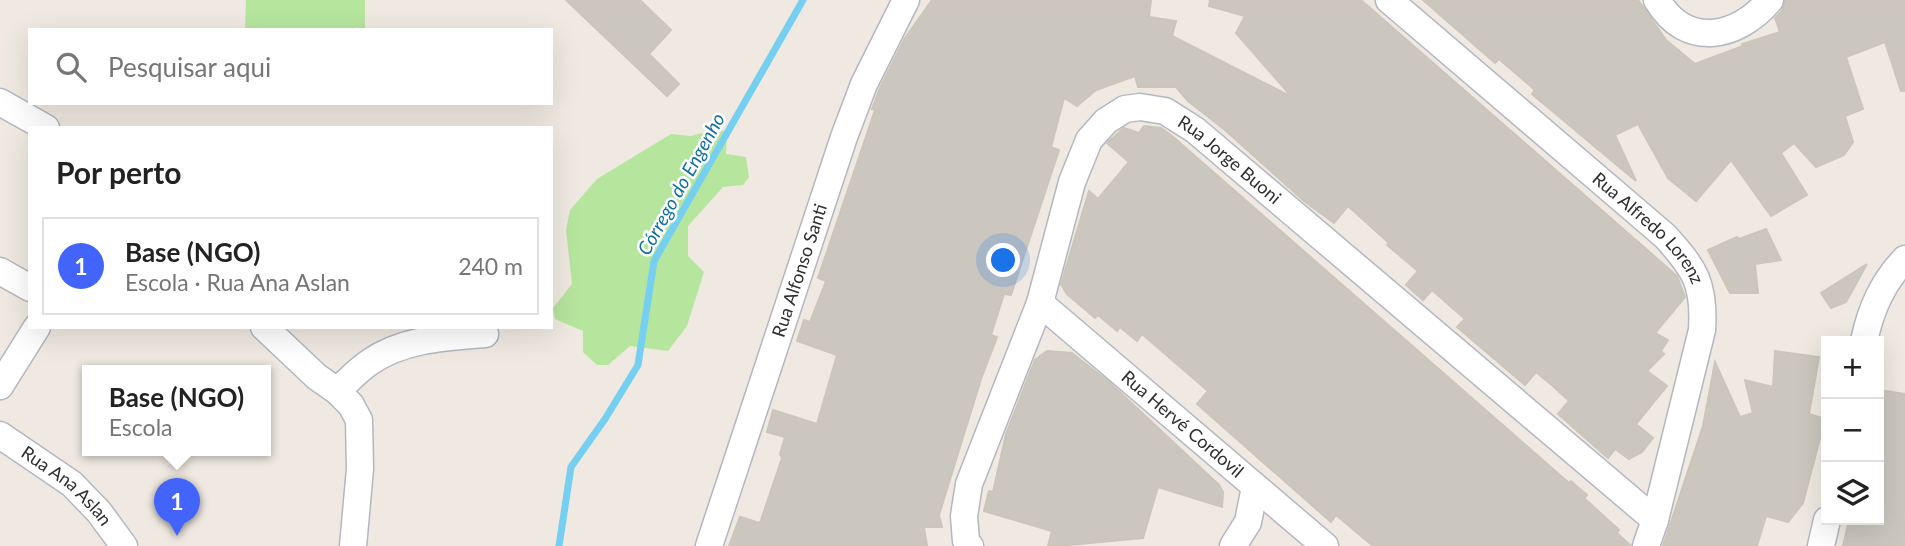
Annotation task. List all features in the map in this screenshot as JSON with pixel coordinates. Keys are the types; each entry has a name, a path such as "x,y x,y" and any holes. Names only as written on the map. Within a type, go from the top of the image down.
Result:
{"street":[{"name":"Rua Alfonso Santi","path":"709,546 844,137 864,84 905,0"},
{"name":"Rua Alfredo Lorenz","path":"1389,0 1665,236 1690,264 1701,288 1702,330 1655,520 1646,546"},
{"path":"1657,0 1675,22 1693,32 1707,34 1741,26 1770,0"},
{"path":"0,102 42,126"},
{"name":"Rua Jorge Buoni","path":"970,546 966,541 964,516 969,484 1040,303 1072,182 1089,140 1106,121 1125,109 1140,107 1165,111 1195,130 1655,520"},
{"path":"1865,336 1869,317 1881,290 1905,259"},
{"path":"0,271 28,287"},
{"name":"Rua Hervé Cordovil","path":"1040,303 1325,546"},
{"path":"0,386 36,329"},
{"path":"266,329 317,377 337,391 351,405 359,420 360,469 353,546"},
{"path":"337,391 366,364 390,350 428,340 485,334"},
{"name":"Rua Ana Aslan","path":"0,435 72,484 99,512 124,546"},
{"path":"1233,546 1248,522 1255,487"},
{"path":"1821,546 1826,525"}],"green space":[{"path":"246,0 365,0 365,28 245,28"},
{"path":"713,130 727,131 726,154 746,157 749,177 743,185 723,187 688,226 688,256 704,272 687,326 668,351 630,346 608,365 597,365 583,352 583,331 555,319 553,308 572,284 566,230 570,210 597,179 671,134 691,136"}],"building":[{"path":"566,0 640,0 671,30 649,54 679,84 667,96"},
{"path":"932,0 1151,0 1149,17 1176,21 1172,36 1292,97 1236,33 1245,16 1209,6 1210,0 1361,0 1677,276 1685,297 1655,333 1668,340 1661,351 1664,354 1647,371 1667,386 1636,424 1653,438 1642,452 1629,459 1615,449 1608,458 1558,414 1569,401 1553,386 1536,372 1525,385 1457,327 1465,319 1432,290 1423,300 1406,285 1418,271 1348,206 1334,223 1304,201 1225,130 1188,101 1176,87 1138,87 1135,76 1096,90 1077,106 1064,98 1051,147 1059,150 1011,295 1004,294 991,335 997,337 981,379 939,515 942,527 924,527 927,546 729,546 740,517 760,523 782,458 780,454 785,437 767,432 773,410 817,424 837,355 797,341 804,320 810,322 826,281 818,278 880,88 905,38"},
{"path":"1423,0 1638,0 1666,40 1695,64 1743,46 1742,44 1780,32 1775,18 1782,11 1785,0 1905,0 1905,91 1901,91 1885,42 1846,57 1863,109 1845,116 1853,142 1844,155 1816,167 1794,143 1781,153 1807,195 1771,216 1731,160 1696,201 1668,178 1638,124 1615,135 1636,181 1532,94 1535,90 1499,59 1495,63"},
{"path":"1144,126 1161,128 1171,135 1569,483 1571,481 1587,495 1584,498 1619,530 1617,533 1631,546 1373,546 1336,515 1331,522 1197,404 1208,391 1142,334 1137,341 1120,327 1117,331 1098,315 1095,318 1067,294 1061,284 1089,191 1098,199 1129,162 1107,143 1124,128 1139,133"},
{"path":"1766,229 1781,260 1755,264 1758,293 1730,293 1708,250 1737,237 1739,239"},
{"path":"1867,264 1846,302 1831,308 1821,293"},
{"path":"1047,351 1072,353 1109,382 1219,485 1223,492 1222,507 1158,487 1143,538 1058,546 1048,546 1052,531 984,511 989,491 993,492 1006,434 1035,360"},
{"path":"1775,351 1819,357 1809,414 1821,418 1821,434 1803,503 1788,522 1766,516 1757,546 1663,546 1703,426 1715,362 1740,417 1753,413 1745,380 1773,387"},
{"path":"1884,391 1905,394 1905,546 1843,546 1848,525 1884,525"}],"waterway":[{"name":"Córrego do Engenho","path":"559,546 571,467 638,365 654,261 803,0"}],"place":[{"name":"Base (NGO)","path":"177,536"}]}
